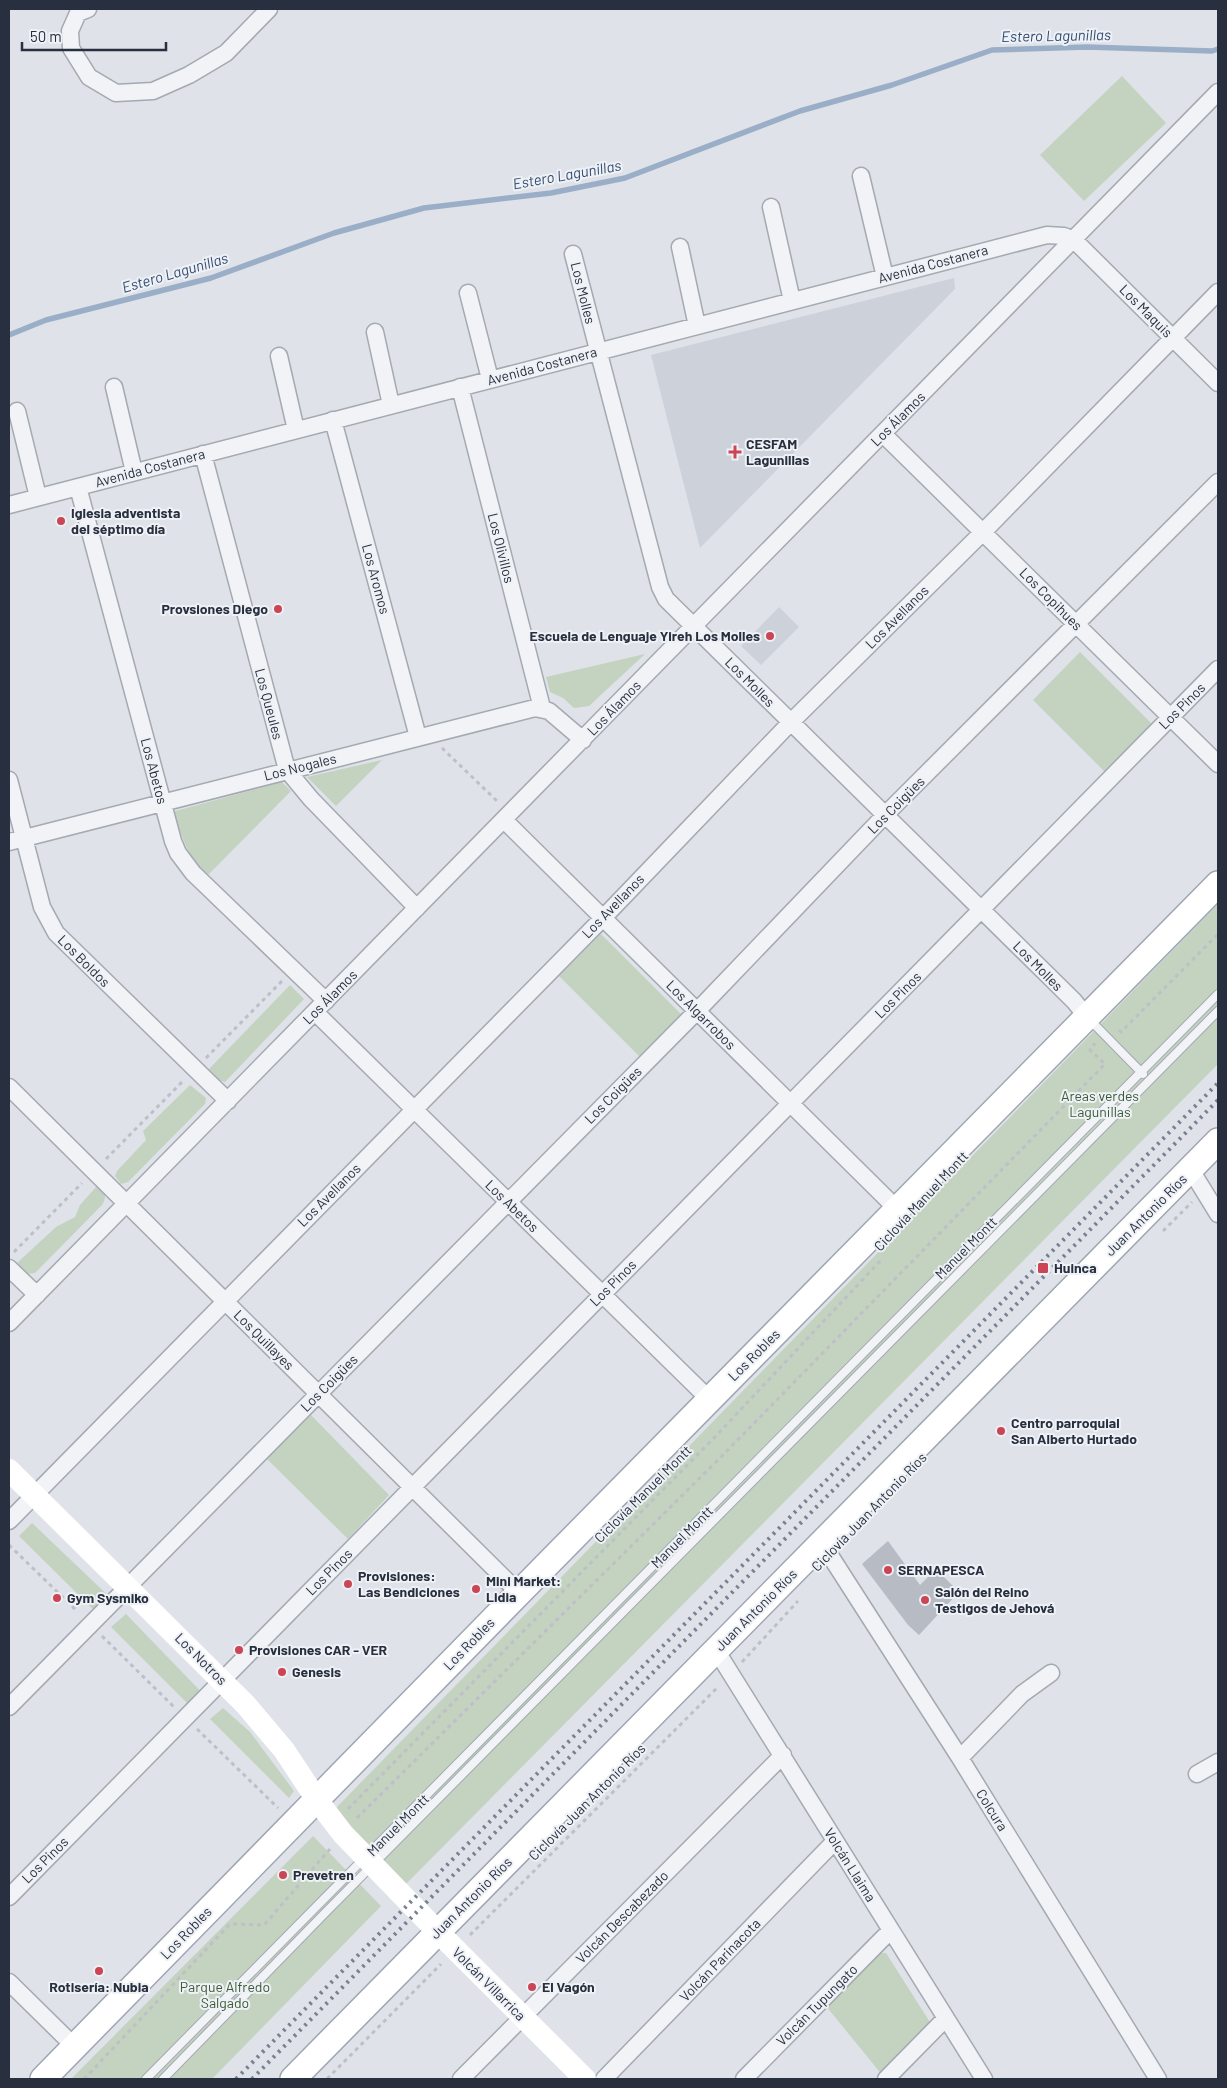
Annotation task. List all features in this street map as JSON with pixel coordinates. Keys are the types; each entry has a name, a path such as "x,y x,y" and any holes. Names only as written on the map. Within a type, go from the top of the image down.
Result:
{"main road":[{"path":"897,1209 1218,884"},
{"name":"Juan Antonio Ríos","path":"293,2079 446,1941 716,1650 822,1543 1197,1180 1218,1141"},
{"name":"Los Robles","path":"43,2079 897,1209"}],"street":[{"path":"88,9 78,14 70,31 71,48 90,77 116,93 153,91 189,75 226,53 269,9"},
{"name":"Los Álamos","path":"9,1323 1218,92"},
{"path":"861,176 885,277"},
{"path":"770,207 792,301"},
{"name":"Avenida Costanera","path":"9,505 1047,234 1064,236 1074,240"},
{"name":"Los Maquis","path":"1074,240 1218,383"},
{"path":"680,247 696,326"},
{"name":"Los Molles","path":"573,254 660,587 670,604 1074,1001 1087,1017"},
{"name":"Los Avellanos","path":"9,1521 602,918 791,722 983,532 1218,292"},
{"path":"468,293 490,380"},
{"path":"375,332 392,405"},
{"path":"278,356 296,430"},
{"name":"Los Olivillos","path":"460,387 542,708"},
{"path":"114,388 134,472"},
{"path":"17,411 38,497"},
{"name":"Los Aromos","path":"333,420 423,736"},
{"name":"Los Copihues","path":"883,434 1218,764"},
{"name":"Los Queules","path":"203,454 287,770 310,799 417,908"},
{"name":"Los Coigües","path":"9,1708 697,1011 886,815 1218,482"},
{"name":"Los Abetos","path":"78,487 173,841 186,864 293,970 320,1007 414,1109 710,1400"},
{"name":"Los Pinos","path":"9,1897 1218,669"},
{"path":"542,708 558,718 583,740"},
{"name":"Los Nogales","path":"16,840 530,709 542,708"},
{"name":"Los Boldos","path":"9,780 16,840 42,907 56,934 228,1101"},
{"name":"Los Algarrobos","path":"507,817 602,918 897,1209"},
{"name":"Los Quillayes","path":"9,1088 519,1593"},
{"path":"1197,1180 1218,1214"},
{"path":"9,1268 37,1295"},
{"name":"Los Notros","path":"9,1470 222,1680 272,1735 339,1829 369,1862"},
{"name":"Colcura","path":"822,1543 960,1758 1158,2079"},
{"name":"Volcán Llaima","path":"716,1650 984,2079"},
{"path":"960,1758 1022,1694 1051,1673"},
{"name":"Volcán Descabezado","path":"461,2079 783,1755"},
{"path":"1197,1774 1218,1762"},
{"name":"Volcán Parinacota","path":"604,2079 835,1840"},
{"name":"Volcán Villarrica","path":"369,1862 585,2079"},
{"name":"Volcán Tupungato","path":"744,2079 891,1930"},
{"path":"9,1982 75,2047"},
{"path":"886,2079 946,2018"}],"lane":[{"name":"Manuel Montt","path":"163,2079 369,1862 1218,994"},
{"name":"Manuel Montt","path":"146,2079 369,1862 1218,1011"},
{"path":"1087,1017 1150,1080"}],"path":[{"path":"423,736 507,817"},
{"path":"84,2079 230,1924 264,1925 339,1829 364,1810 725,1453 1105,1064 1090,1050 1103,1035 1113,1025 1121,1032 1218,934"},
{"path":"9,1258 293,970"},
{"path":"1162,1232 1197,1180"},
{"name":"Ciclovía Manuel Montt","path":"339,1829 714,1438 885,1255"},
{"path":"9,1545 281,1811"},
{"name":"Ciclovía Juan Antonio Ríos","path":"327,2079 446,1941 732,1673 802,1597"}],"shaded area":[{"name":"CESFAM Lagunillas","path":"954,278 955,289 700,548 651,355"},
{"name":"Escuela de Lenguaje Yireh Los Molles","path":"779,607 799,627 761,665 741,646"}],"green space":[{"path":"1122,76 1166,123 1084,201 1040,155"},
{"path":"1080,652 1163,735 1115,782 1033,700"},
{"path":"645,654 589,706 574,708 563,698 550,692 546,677"},
{"path":"382,760 336,806 307,777"},
{"path":"282,782 291,791 208,875 191,858 172,812"},
{"name":"Areas verdes Lagunillas","path":"1218,904 1218,1064 404,1886 346,1829 336,1808"},
{"path":"601,934 682,1015 640,1057 559,976"},
{"path":"290,985 304,999 225,1082 219,1080 209,1069"},
{"path":"190,1085 206,1098 205,1104 128,1182 121,1184 115,1176 117,1171 146,1140 143,1131"},
{"path":"96,1187 105,1194 102,1205 35,1273 27,1274 19,1266 18,1262 56,1227 75,1217 80,1205"},
{"path":"311,1415 389,1495 348,1539 267,1459"},
{"path":"32,1523 117,1604 102,1618 19,1536"},
{"path":"126,1614 210,1701 198,1714 111,1627"},
{"path":"223,1708 250,1732 294,1791 289,1798 210,1719"},
{"name":"Parque Alfredo Salgado","path":"313,1836 381,1906 212,2079 71,2079"},
{"path":"876,1953 886,1953 933,2027 883,2076 826,2006"}],"building":[{"path":"888,1541 920,1585 936,1569 959,1592 919,1635 908,1625 862,1564"}],"waterway":[{"name":"Estero Lagunillas","path":"9,335 46,320 211,278 334,233 424,208 551,193 625,178 800,111 892,85 992,50 1087,47 1212,51 1218,49"}],"railway":[{"path":"236,2079 1218,1083"},
{"path":"252,2079 1218,1100"}],"place":[{"name":"CESFAM Lagunillas","path":"735,452"},
{"name":"Iglesia adventista del séptimo día","path":"61,521"},
{"name":"Provsiones Diego","path":"278,609"},
{"name":"Escuela de Lenguaje Yireh Los Molles","path":"770,636"},
{"name":"Huinca","path":"1043,1268"},
{"name":"Centro parroquial San Alberto Hurtado","path":"1001,1431"},
{"name":"SERNAPESCA","path":"888,1570"},
{"name":"Provisiones: Las Bendiciones","path":"348,1584"},
{"name":"Mini Market: Lidia","path":"476,1589"},
{"name":"Gym Sysmiko","path":"57,1598"},
{"name":"Salón del Reino Testigos de Jehová","path":"925,1600"},
{"name":"Provisiones CAR - VER","path":"239,1650"},
{"name":"Genesis","path":"282,1672"},
{"name":"Prevetren","path":"283,1875"},
{"name":"Rotisería: Nubia","path":"99,1971"},
{"name":"El Vagón","path":"532,1987"}]}
